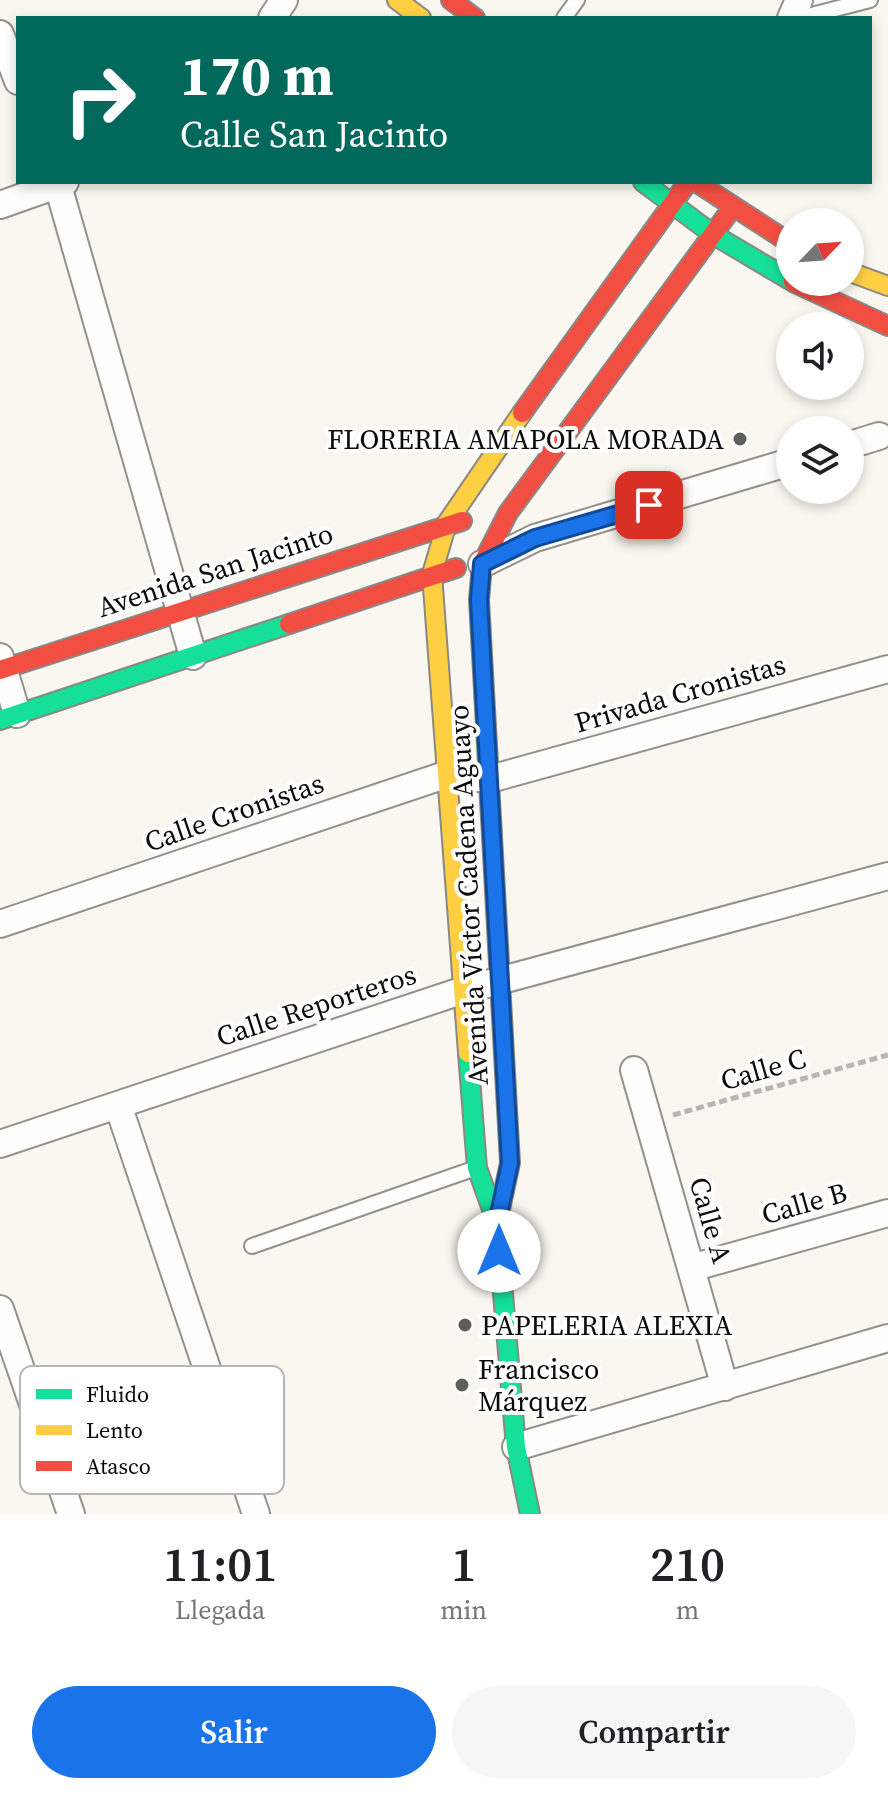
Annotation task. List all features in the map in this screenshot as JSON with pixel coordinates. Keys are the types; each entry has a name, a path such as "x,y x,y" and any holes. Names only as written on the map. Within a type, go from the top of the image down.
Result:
{"street":[{"path":"397,0 418,16"},
{"path":"451,0 472,16"},
{"path":"0,34 16,76"},
{"path":"0,205 57,184"},
{"path":"60,184 193,656"},
{"path":"646,184 714,235 776,272"},
{"path":"432,574 447,523 468,488 687,184"},
{"path":"702,184 732,195 776,231"},
{"path":"482,564 501,525 714,235 732,195"},
{"path":"864,277 888,286"},
{"path":"823,296 888,326"},
{"path":"864,441 879,436"},
{"path":"1,665 8,717 432,574 482,564 535,538 776,466"},
{"name":"Avenida San Jacinto","path":"1,665 447,523 468,521 501,525"},
{"path":"501,525 535,538"},
{"name":"Avenida Víctor Cadena Aguayo","path":"482,564 479,600 510,1163 497,1223"},
{"name":"Avenida Víctor Cadena Aguayo","path":"432,574 461,991 477,1168 497,1223 516,1447 530,1514"},
{"name":"Privada Cronistas","path":"490,779 888,669"},
{"name":"Calle Cronistas","path":"0,924 445,775 490,779"},
{"name":"Calle Reporteros","path":"0,1144 461,991 502,983 888,876"},
{"name":"Calle A","path":"634,1070 725,1387"},
{"path":"118,1105 206,1366"},
{"name":"Calle B","path":"691,1268 888,1213"},
{"path":"0,1309 20,1367"},
{"path":"516,1447 888,1338"},
{"path":"64,1494 71,1514"},
{"path":"249,1494 256,1514"}],"lane":[{"path":"811,16 860,7"},
{"path":"252,1246 477,1168"}],"path":[{"name":"Calle C","path":"649,1121 888,1055"}],"traffic: fast":[{"path":"646,184 714,235 776,272"},
{"path":"0,720 289,624"},
{"path":"468,1053 477,1168 497,1223 516,1447 530,1514"}],"traffic: slow":[{"path":"397,0 418,16"},
{"path":"864,277 888,286"},
{"path":"468,1053 432,574 447,523 522,413"},
{"path":"486,727 510,1163 497,1223"}],"traffic: jam":[{"path":"451,0 472,16"},
{"path":"522,413 687,184"},
{"path":"699,184 776,234"},
{"path":"486,727 479,600 482,564 508,513 730,211"},
{"path":"823,296 888,326"},
{"path":"0,670 462,521"},
{"path":"289,624 456,568"}],"place":[{"name":"FLORERIA AMAPOLA MORADA","path":"740,439"},
{"name":"PAPELERIA ALEXIA","path":"465,1325"},
{"name":"Francisco Márquez","path":"462,1385"}],"route":[{"path":"499,1251 497,1223 510,1163 479,600 482,564 535,538 649,505"}]}
